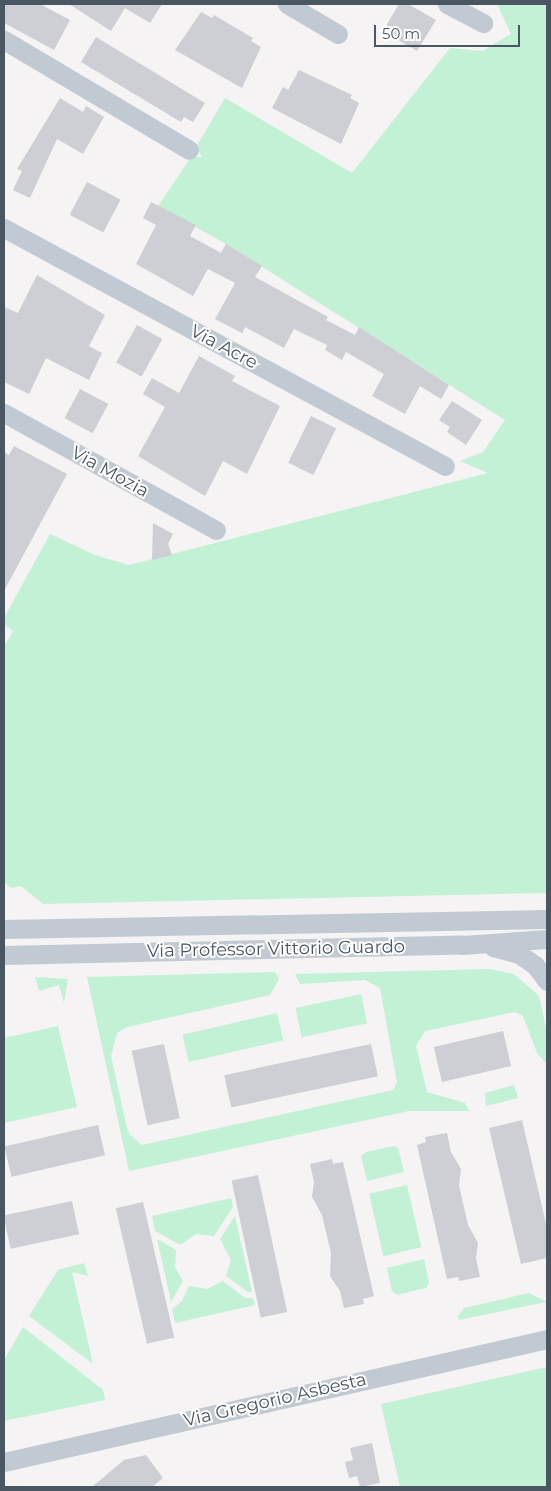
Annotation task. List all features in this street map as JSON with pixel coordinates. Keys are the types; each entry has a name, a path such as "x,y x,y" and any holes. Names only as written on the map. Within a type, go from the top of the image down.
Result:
{"street":[{"path":"287,4 338,34"},
{"path":"447,4 483,23"},
{"path":"4,40 189,150"},
{"name":"Via Acre","path":"4,228 445,466"},
{"name":"Via Mozia","path":"4,413 216,530"},
{"name":"Via Professor Vittorio Guardo","path":"4,930 547,919"},
{"name":"Via Professor Vittorio Guardo","path":"4,955 462,945 547,939"},
{"path":"462,945 502,947 519,954 535,965 547,981"},
{"name":"Via Gregorio Asbesta","path":"4,1462 547,1338"}],"green space":[{"path":"497,4 547,4 547,893 43,904 21,886 11,888 4,882 4,647 13,631 4,624 4,618 50,534 95,555 129,565 488,473 460,461 483,452 505,420 226,244 158,206 191,157 202,157 196,147 225,98 352,173 450,48 483,51 511,34"},
{"path":"489,969 514,974 539,996 547,1032 547,1065 537,1053 523,1016 515,1012 425,1031 416,1046 427,1092 465,1103 469,1111 409,1111 129,1171 87,977 275,972 279,979 270,995 127,1027 117,1033 111,1056 127,1128 130,1135 142,1145 393,1090 397,1082 380,988 365,980 300,984 295,974"},
{"path":"35,977 68,979 64,1003 59,985 39,991"},
{"path":"361,994 367,1023 302,1037 295,1008"},
{"path":"277,1013 283,1040 189,1062 182,1035"},
{"path":"58,1026 77,1107 4,1123 4,1038"},
{"path":"514,1085 518,1098 486,1106 485,1093"},
{"path":"394,1146 398,1148 404,1172 367,1181 361,1156 366,1152"},
{"path":"407,1185 421,1247 383,1256 369,1194"},
{"path":"231,1198 233,1207 214,1236 196,1234 180,1245 155,1231 152,1216"},
{"path":"235,1216 252,1292 248,1292 226,1276 231,1260 220,1239"},
{"path":"157,1239 176,1250 175,1267 183,1281 171,1302"},
{"path":"424,1259 429,1283 426,1288 397,1295 392,1291 387,1268"},
{"path":"84,1263 88,1276 72,1272 93,1364 29,1316 58,1270"},
{"path":"223,1281 245,1298 253,1298 255,1305 175,1323 172,1309 182,1301 189,1286 207,1289"},
{"path":"529,1293 547,1302 547,1307 546,1302 459,1320 458,1316 464,1308"},
{"path":"23,1327 103,1390 105,1400 4,1421 4,1360"},
{"path":"547,1367 547,1487 400,1487 381,1404"}],"building":[{"path":"4,4 40,4 70,20 54,50 4,23"},
{"path":"69,4 162,4 150,23 125,8 111,31"},
{"path":"399,4 408,4 436,20 417,51 383,31"},
{"path":"201,12 212,18 214,15 253,38 251,41 261,47 242,88 175,50"},
{"path":"96,37 205,103 193,122 184,117 181,122 81,62"},
{"path":"299,70 352,95 350,98 359,103 341,144 272,108 283,87 288,90"},
{"path":"60,98 83,112 86,106 104,117 83,154 57,139 30,198 13,190 22,171 17,169"},
{"path":"87,182 121,200 103,233 70,215"},
{"path":"151,202 196,225 190,236 221,253 226,244 262,266 255,277 328,317 326,320 355,335 359,327 449,385 441,399 420,386 405,414 372,396 384,374 346,352 342,360 325,350 327,345 294,329 284,348 245,327 242,333 215,319 235,283 208,269 193,296 136,264 156,225 143,218"},
{"path":"37,275 105,315 89,346 102,353 89,380 46,358 29,394 4,382 4,307 18,313"},
{"path":"137,325 162,339 142,377 116,363"},
{"path":"199,356 235,376 232,381 280,406 247,474 223,461 205,496 138,456 165,407 143,394 152,378 179,393"},
{"path":"80,389 108,404 93,433 65,418"},
{"path":"452,401 482,420 466,445 447,432 450,427 439,420"},
{"path":"311,416 336,428 313,475 288,463"},
{"path":"14,446 67,474 4,591 4,452 9,455"},
{"path":"153,523 173,534 168,544 172,555 152,560"},
{"path":"503,1031 511,1066 442,1082 434,1047"},
{"path":"164,1044 180,1118 148,1125 132,1051"},
{"path":"371,1044 378,1076 231,1107 224,1075"},
{"path":"522,1120 547,1228 547,1258 521,1264 489,1128"},
{"path":"98,1125 105,1155 11,1177 4,1147"},
{"path":"447,1133 451,1152 461,1169 459,1185 468,1225 478,1243 476,1258 480,1277 459,1281 458,1277 447,1279 417,1145 426,1142 425,1137"},
{"path":"332,1159 333,1164 343,1162 374,1296 363,1299 364,1304 344,1308 340,1291 330,1276 331,1253 322,1215 312,1197 314,1182 310,1164"},
{"path":"258,1175 287,1312 261,1318 232,1181"},
{"path":"72,1201 79,1234 11,1249 4,1215"},
{"path":"143,1202 174,1337 147,1344 116,1208"},
{"path":"372,1443 380,1483 360,1487 357,1476 349,1478 345,1462 353,1460 350,1448"},
{"path":"146,1455 163,1478 152,1487 92,1487 124,1460"}]}
